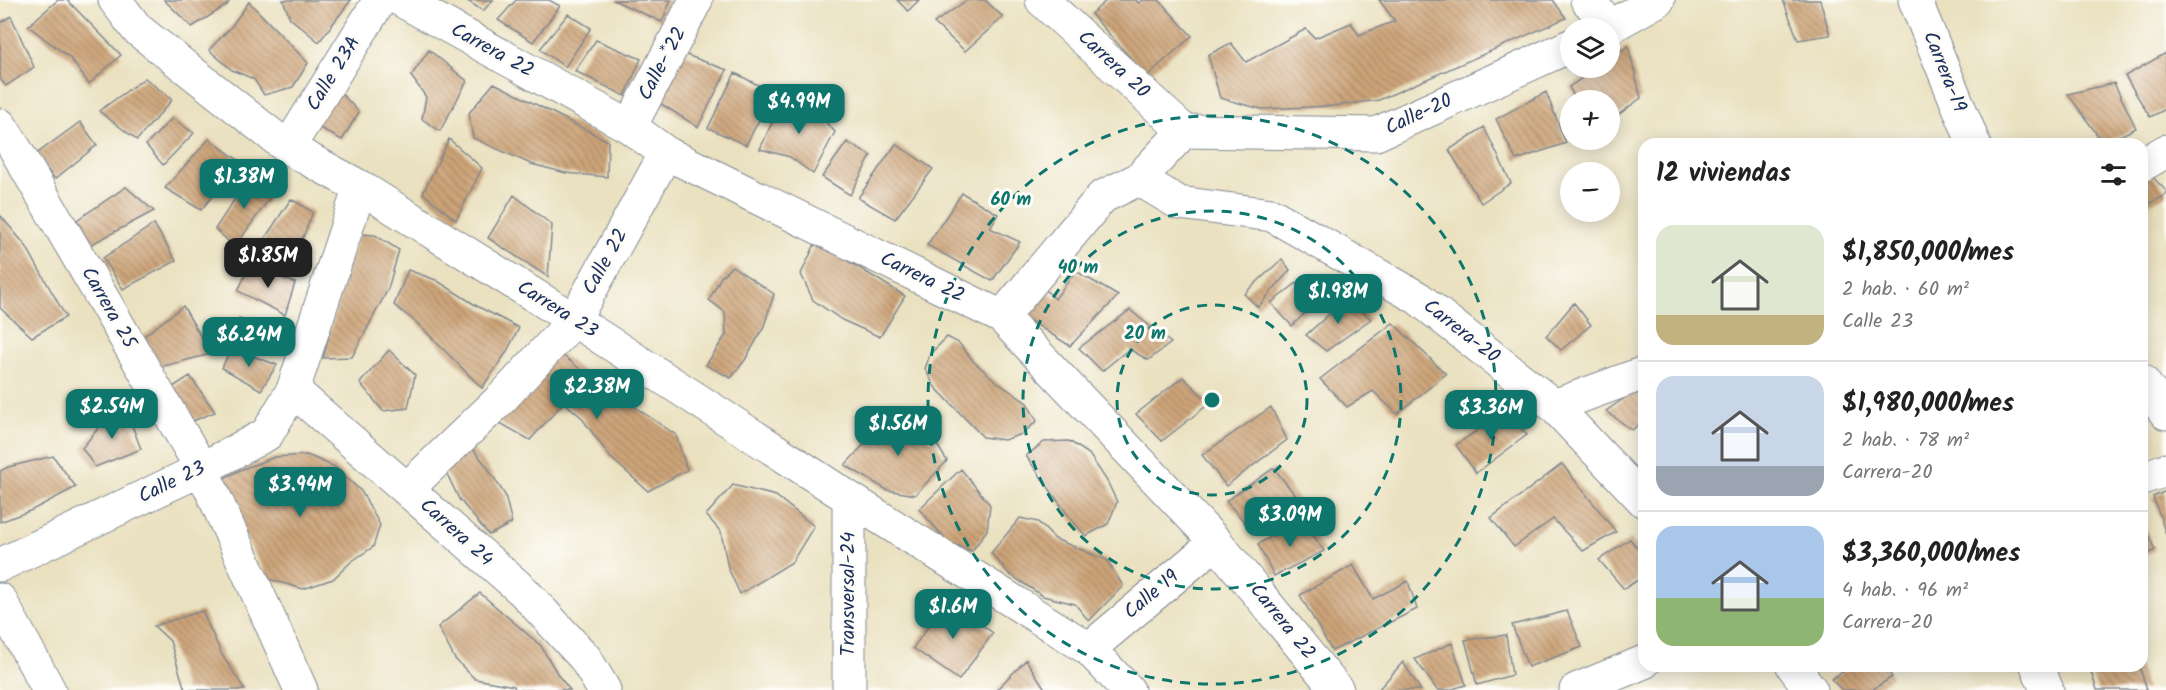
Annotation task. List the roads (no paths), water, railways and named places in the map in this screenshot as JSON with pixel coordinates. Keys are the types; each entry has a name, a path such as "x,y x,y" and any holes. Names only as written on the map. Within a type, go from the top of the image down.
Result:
{"street":[{"name":"Carrera 23","path":"115,0 137,29 288,148 360,187 573,320 1089,649 1128,690"},
{"name":"Calle 23A","path":"288,148 380,0"},
{"name":"Carrera 22","path":"400,0 630,127 666,153 1002,317 1216,542 1337,690"},
{"name":"Calle-*22","path":"630,127 696,0"},
{"name":"Carrera 20","path":"1042,0 1184,131"},
{"path":"1587,0 1602,18"},
{"path":"1620,22 1658,0"},
{"name":"Carrera-19","path":"1915,0 1972,138"},
{"name":"Calle-20","path":"1184,131 1376,135 1560,51"},
{"name":"Carrera 25","path":"0,125 202,469 301,690"},
{"path":"1002,317 1102,197 1139,179 1184,131"},
{"path":"2148,162 2166,151"},
{"name":"Calle 22","path":"407,489 502,398 573,320 666,153"},
{"name":"Carrera-20","path":"1139,179 1179,203 1272,215 1418,298 1554,406 1638,495"},
{"name":"Calle 23","path":"0,565 202,469 267,434 293,390 360,187"},
{"path":"1554,406 1638,375"},
{"path":"2148,389 2166,413"},
{"name":"Carrera 24","path":"293,390 523,591 585,658 604,690"},
{"path":"2148,476 2166,470"},
{"name":"Transversal-24","path":"849,498 849,690"},
{"name":"Calle 19","path":"1089,649 1216,542"},
{"path":"0,600 49,690"},
{"path":"1576,690 1638,664"},
{"path":"1798,672 1811,690"},
{"path":"2040,672 2047,690"}]}
